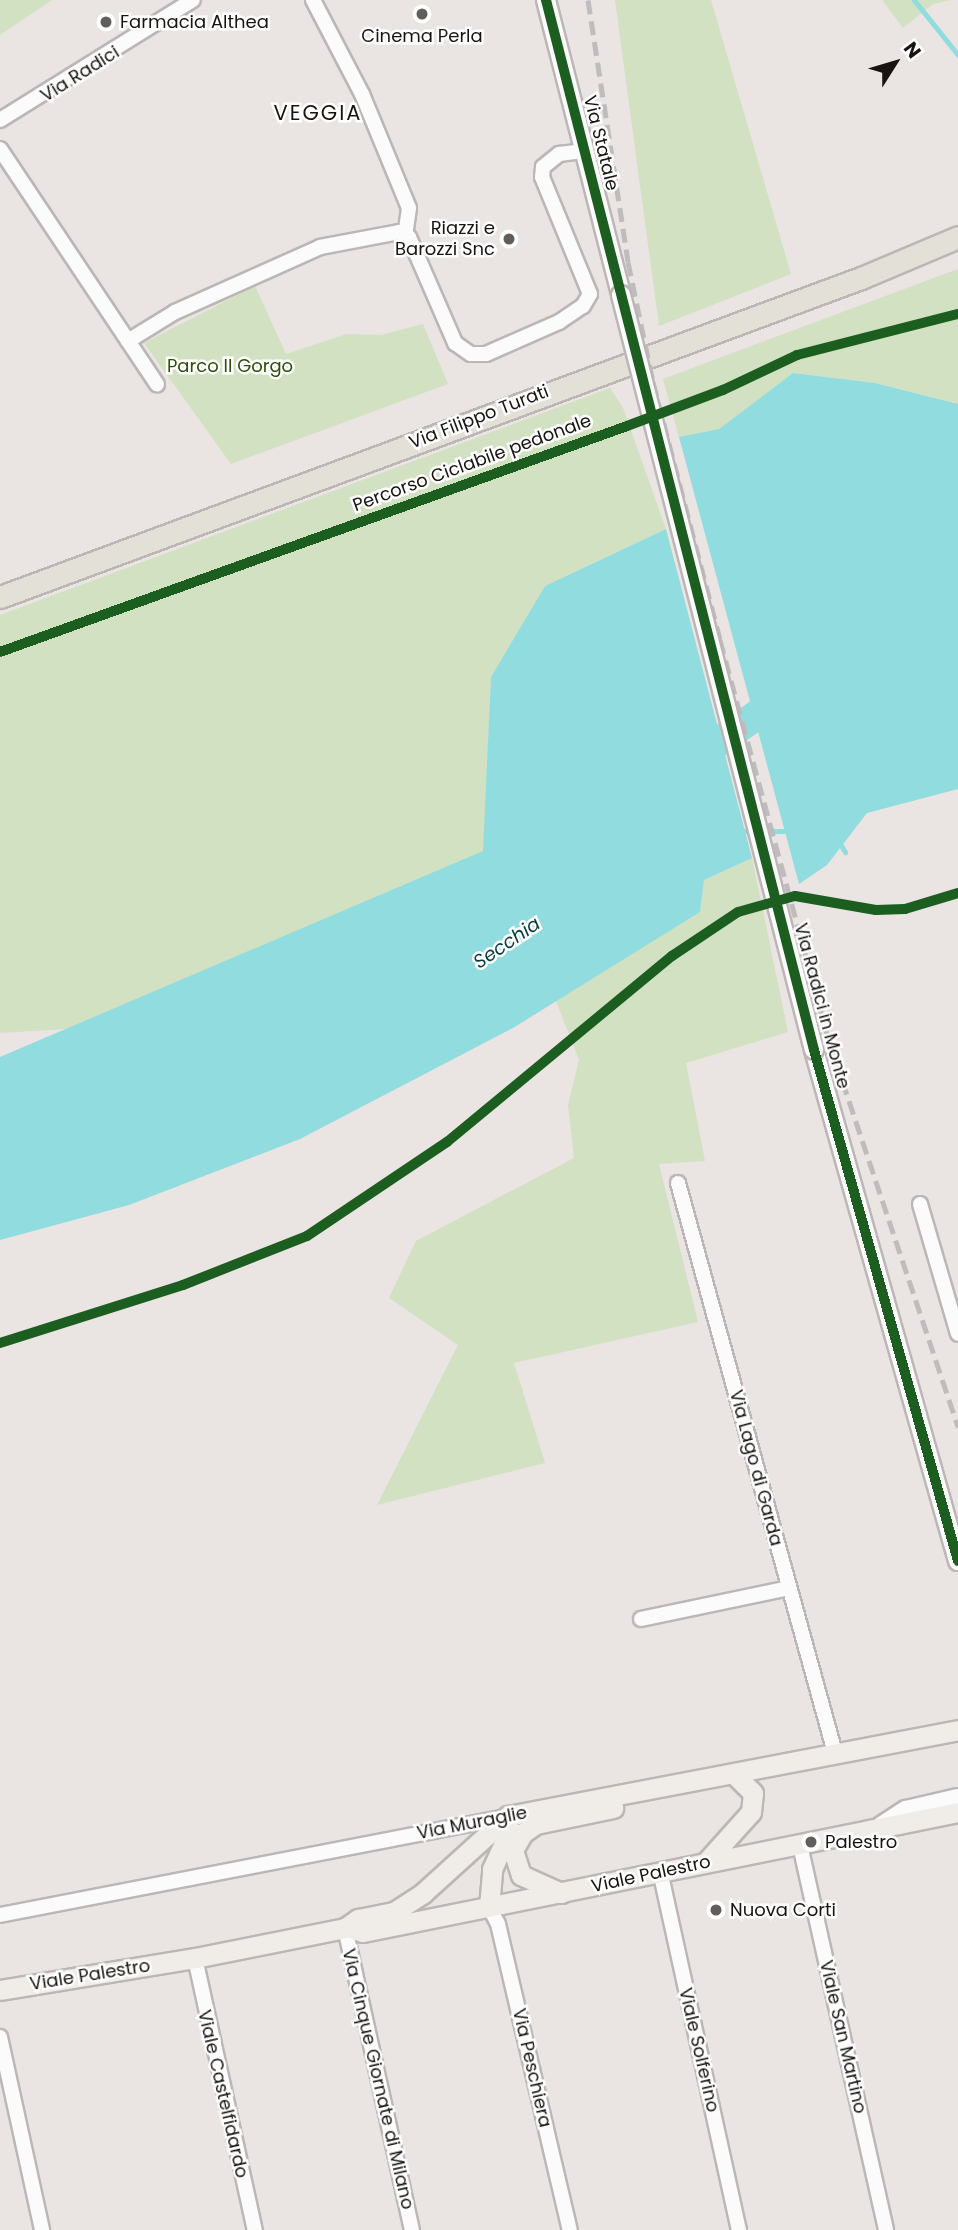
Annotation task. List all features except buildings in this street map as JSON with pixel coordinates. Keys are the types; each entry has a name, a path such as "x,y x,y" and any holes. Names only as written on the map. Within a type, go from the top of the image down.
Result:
{"main road":[{"name":"Via Filippo Turati","path":"0,597 861,278 958,237"},
{"name":"Via Muraglie","path":"508,1816 587,1798 595,1801 665,1789 953,1726"},
{"path":"706,1862 751,1812 753,1793 734,1774"},
{"path":"561,1893 521,1875 513,1850 523,1833 536,1824 654,1799 665,1789"},
{"path":"489,1907 492,1869 510,1830 530,1818 595,1801"},
{"name":"Viale Palestro","path":"345,1928 363,1932 958,1812"},
{"name":"Viale Palestro","path":"0,1990 195,1958 345,1928 358,1919 394,1912 423,1893 508,1816"}],"street":[{"name":"Via Radici","path":"0,120 95,65 193,0"},
{"path":"313,0 356,82 409,208 405,235 456,343 471,354 486,354 559,323 583,306 590,294 542,177 543,167 559,154 585,151"},
{"name":"Via Statale","path":"546,0 621,295"},
{"path":"0,149 157,384"},
{"path":"128,341 175,312 320,247 356,244 387,233 405,235"},
{"name":"Via Radici in Monte","path":"621,295 814,1050 958,1561"},
{"name":"Via Lago di Garda","path":"678,1184 835,1753"},
{"path":"920,1204 957,1330"},
{"path":"641,1619 789,1588"},
{"path":"875,1829 906,1810 958,1798"},
{"name":"Via Muraglie","path":"0,1915 508,1816"},
{"name":"Viale San Martino","path":"800,1845 886,2230"},
{"name":"Viale Solferino","path":"660,1871 739,2230"},
{"name":"Via Peschiera","path":"489,1907 498,1924 570,2230"},
{"name":"Via Cinque Giornate di Milano","path":"345,1928 412,2230"},
{"name":"Viale Castelfidardo","path":"195,1958 254,2230"},
{"path":"0,2037 42,2230"}],"green space":[{"path":"0,0 52,0 0,35"},
{"path":"615,0 711,0 791,274 659,326"},
{"path":"882,0 951,0 933,4 903,28"},
{"path":"958,269 958,404 875,383 793,373 719,429 679,437 663,379"},
{"name":"Parco Il Gorgo","path":"255,286 286,354 347,334 381,335 423,324 448,384 231,464 144,343"},
{"path":"610,388 623,408 666,529 545,586 491,677 484,851 67,1029 0,1033 0,615"},
{"path":"752,858 788,1032 686,1063 705,1161 659,1164 698,1322 514,1363 545,1463 377,1505 458,1345 389,1298 416,1241 574,1158 568,1105 579,1060 556,1001 700,912 704,880"}],"water":[{"path":"793,373 875,383 958,404 958,789 867,813 827,865 799,884 679,437 719,429"},
{"path":"666,529 752,858 704,880 700,912 513,1028 300,1139 129,1205 0,1240 0,1057 483,851 491,677 545,586"}],"waterway":[{"path":"914,0 958,55"},
{"name":"Secchia","path":"700,771 711,747 787,694"},
{"path":"740,831 789,831"},
{"path":"839,842 845,852"}],"railway":[{"path":"588,0 628,262 653,382 829,1041 958,1427"}],"cycle path":[{"path":"546,0 814,1050 958,1561"},
{"name":"Percorso Ciclabile pedonale","path":"0,652 627,426 723,390 797,355 958,314"},
{"path":"0,1343 183,1285 307,1236 447,1142 672,956 738,912 795,896 876,910 905,909 958,893"}],"place":[{"name":"Cinema Perla","path":"422,14"},
{"name":"Farmacia Althea","path":"106,22"},
{"name":"Riazzi e Barozzi Snc","path":"509,239"},
{"name":"Palestro","path":"811,1842"},
{"name":"Nuova Corti","path":"716,1910"}],"district":[{"name":"VEGGIA","path":"318,113"}]}
